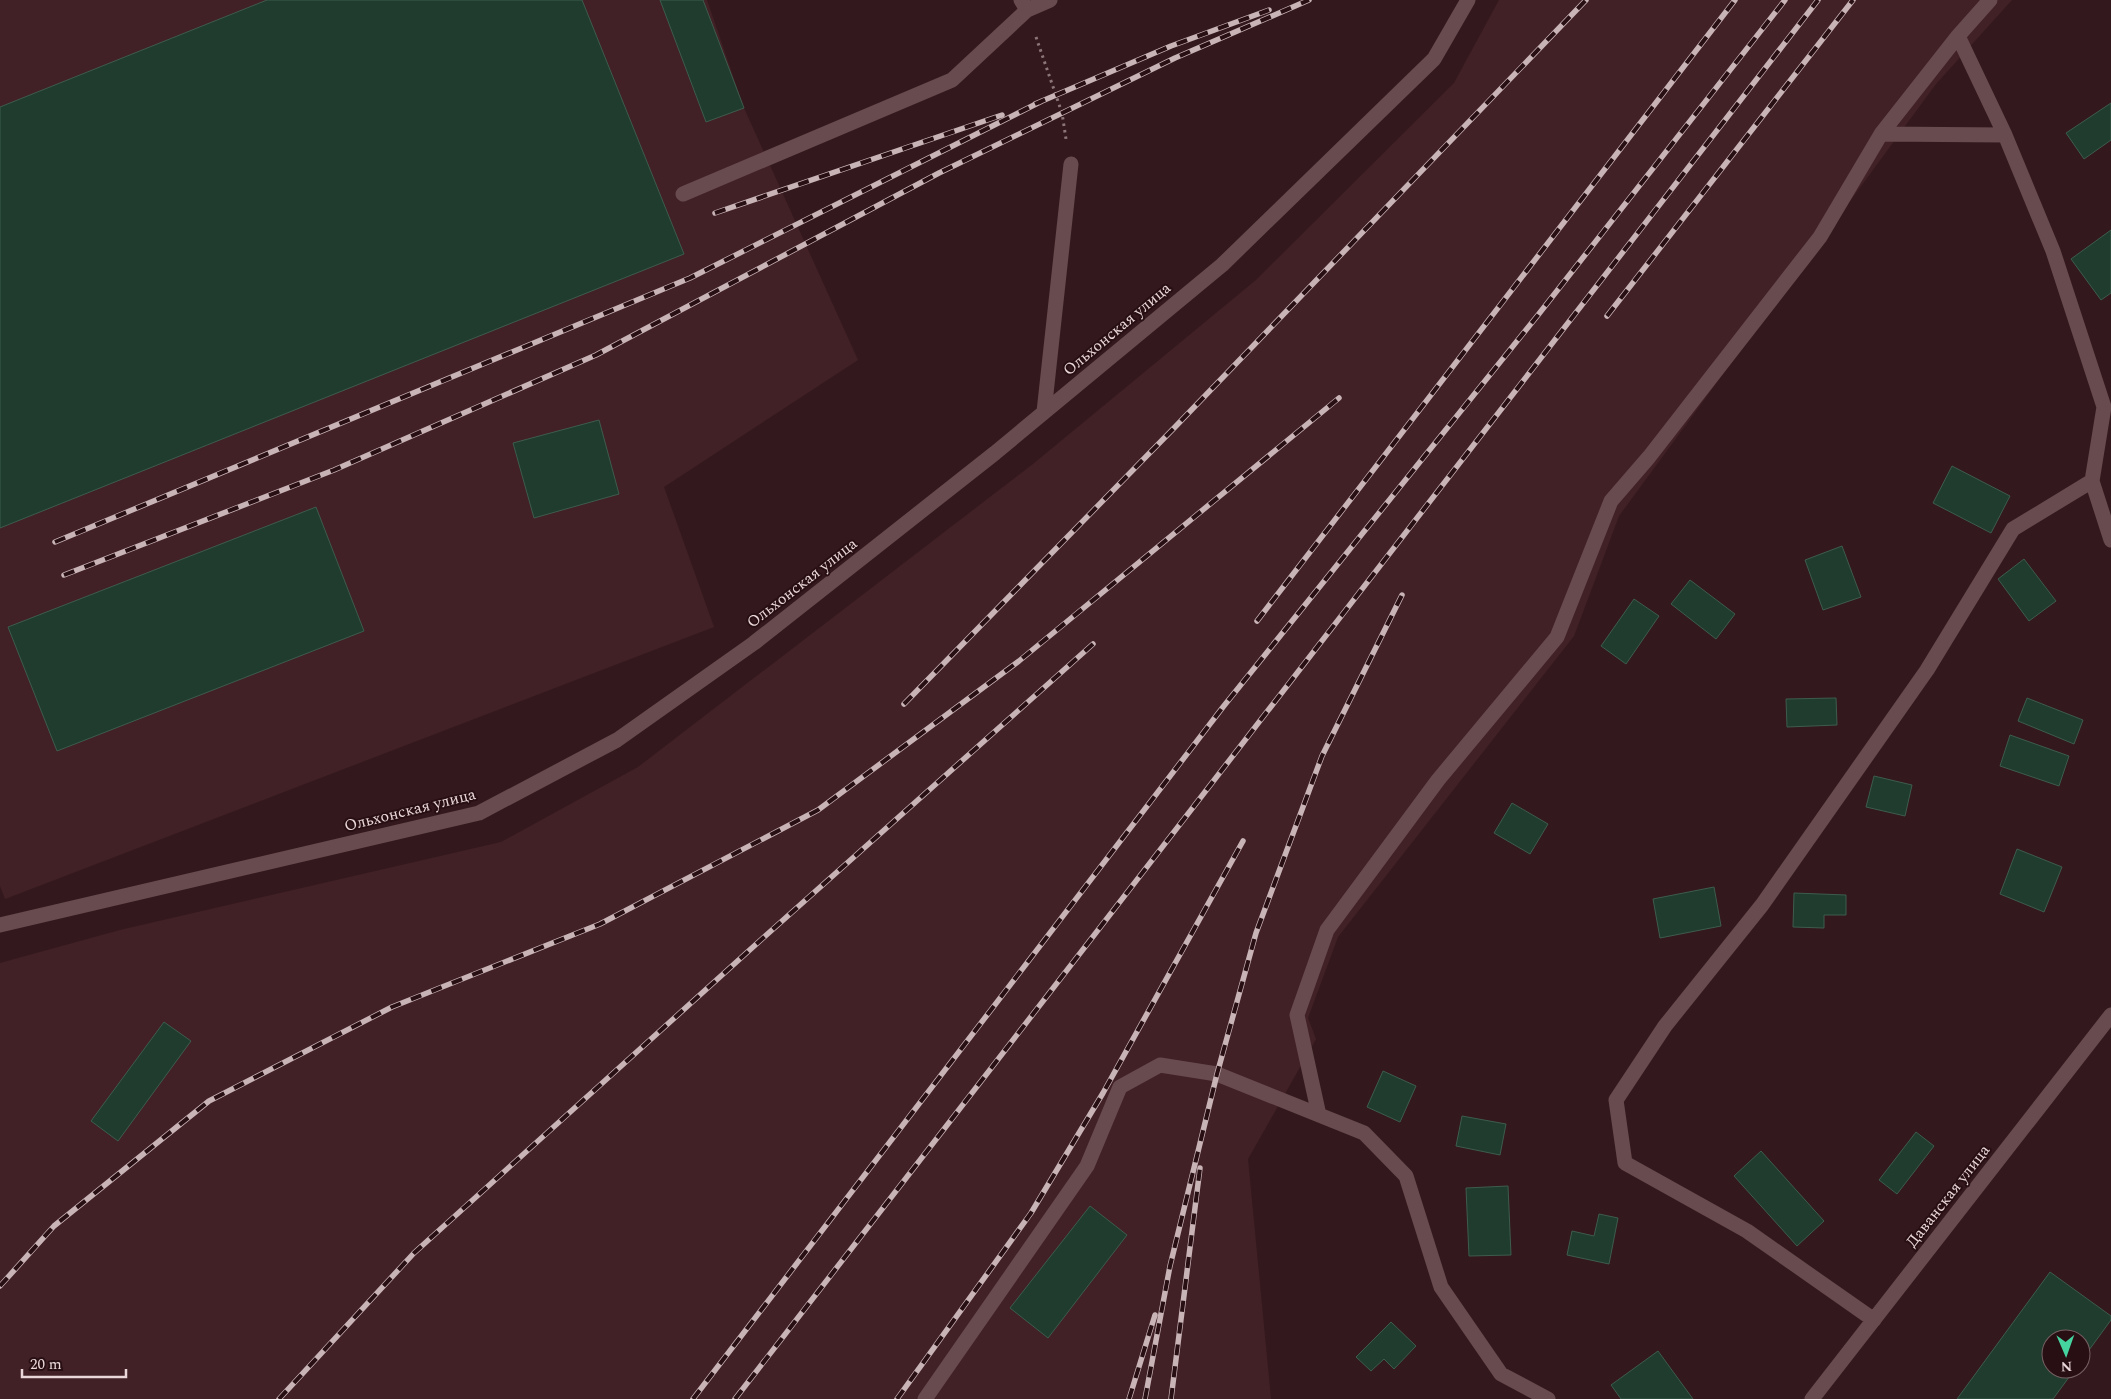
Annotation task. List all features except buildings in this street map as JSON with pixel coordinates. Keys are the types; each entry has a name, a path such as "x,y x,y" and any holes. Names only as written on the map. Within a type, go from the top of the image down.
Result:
{"street":[{"path":"683,194 952,80 1024,5 1050,0"},
{"name":"Ольхонская улица","path":"0,925 479,813 617,740 754,643 1044,412 1222,265 1434,59 1468,0"},
{"path":"1319,1115 1297,1015 1326,930 1438,780 1557,637 1611,501 1649,457 1820,236 1881,134 1958,36 1990,0"},
{"path":"1958,36 2005,135 2053,251 2104,407 2092,481 2111,540"},
{"path":"1881,134 2005,135"},
{"path":"1044,412 1071,164"},
{"path":"1874,1320 1746,1231 1625,1163 1616,1100 1665,1026 1762,905 1927,670 2013,529 2092,481"},
{"name":"Даванская улица","path":"1812,1399 2111,1014"},
{"path":"924,1399 1087,1166 1120,1087 1160,1065 1217,1074 1364,1133 1406,1176 1441,1287 1501,1374 1548,1399"}],"path":[{"path":"1024,5 1062,113 1071,164"}],"shaded area":[{"path":"0,0 707,0 744,108 858,360 664,487 714,627 5,899 0,886"},
{"path":"1499,0 2012,0 1936,84 1619,516 1574,636 1338,937 1308,1018 1316,1039 1248,1159 1271,1399 0,1399 0,963 120,930 501,842 638,767 1033,464 1256,280 1454,83"}],"railway":[{"path":"64,575 334,470 596,355 939,173 1175,58 1309,0"},
{"path":"904,704 1176,426 1586,0"},
{"path":"1257,621 1735,0"},
{"path":"693,1399 1223,707 1538,315 1785,0"},
{"path":"735,1399 1818,0"},
{"path":"1607,316 1853,0"},
{"path":"1035,104 1171,46 1269,10"},
{"path":"55,542 690,278 1042,101"},
{"path":"715,213 1002,115"},
{"path":"0,1286 54,1226 209,1101 392,1007 600,924 818,810 1019,661 1339,398"},
{"path":"1145,1399 1170,1266 1217,1074 1256,933 1322,756 1402,595"},
{"path":"279,1399 414,1253 1093,644"},
{"path":"897,1399 1031,1213 1103,1093 1243,841"},
{"path":"1171,1399 1200,1168"},
{"path":"1129,1399 1155,1315"}]}
